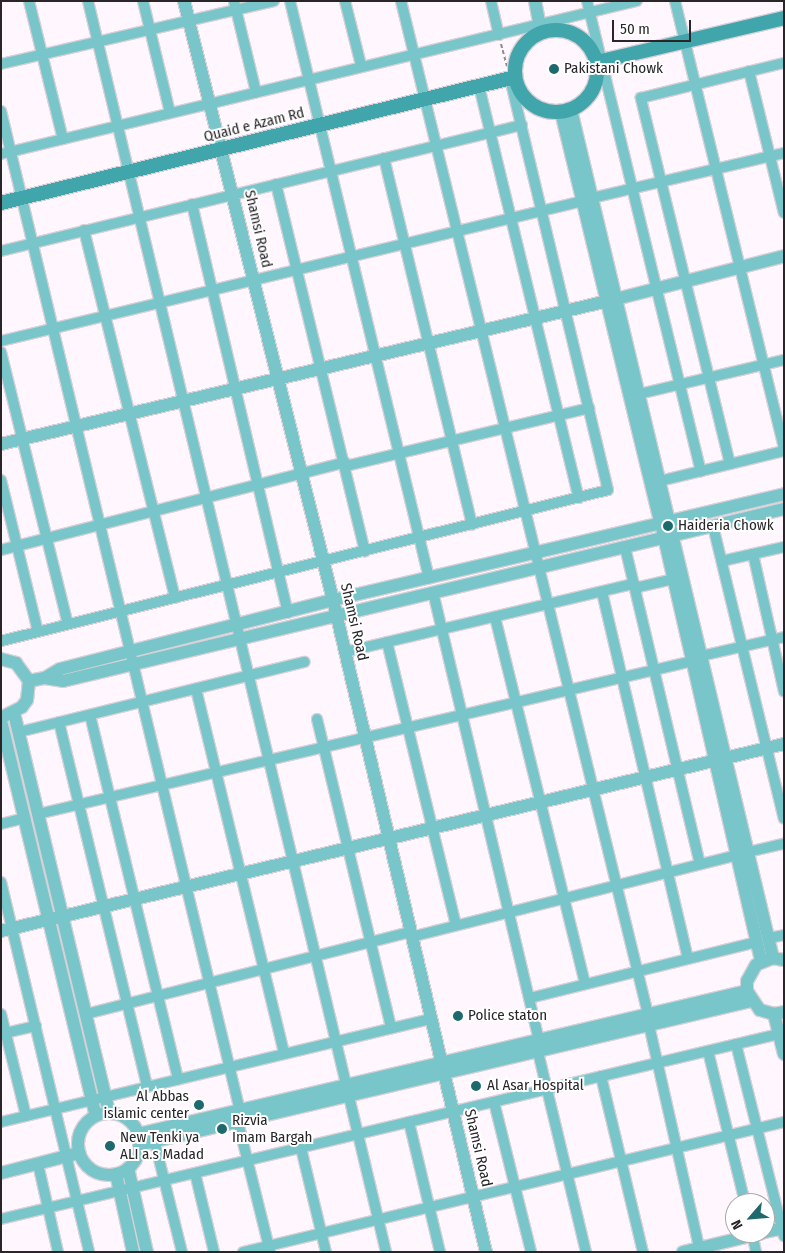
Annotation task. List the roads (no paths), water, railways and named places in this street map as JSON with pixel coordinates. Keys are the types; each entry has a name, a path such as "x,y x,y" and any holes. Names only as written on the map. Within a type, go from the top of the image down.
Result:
{"main road":[{"path":"600,61 784,18"},
{"path":"540,28 555,29 581,37 591,47 600,61 595,87 588,98 566,111 538,109 527,101 512,78 520,50 540,28"},
{"name":"Quaid e Azam Rd","path":"1,203 512,78"}],"street":[{"path":"29,1 63,139"},
{"path":"88,1 386,1252"},
{"path":"143,1 170,113"},
{"name":"Shamsi Road","path":"184,1 233,194 276,378 333,600 387,837 486,1252"},
{"path":"1,64 189,20 235,6 274,1"},
{"path":"290,1 429,578"},
{"path":"345,1 361,66"},
{"path":"401,1 534,554 638,971 699,1250"},
{"path":"491,1 499,35"},
{"path":"535,1 540,28"},
{"path":"587,1 600,61 633,188 701,471"},
{"path":"6,153 361,66 499,35 540,28 590,12 637,1"},
{"path":"660,481 784,450 675,1"},
{"path":"235,6 256,92"},
{"path":"730,464 641,98 784,64"},
{"path":"750,71 784,213"},
{"path":"1,641 608,490 512,78"},
{"path":"479,86 579,498"},
{"path":"1,110 6,153 22,198 33,243 141,702 230,1067 247,1160 269,1249"},
{"path":"566,111 721,759 742,854 761,962"},
{"path":"1,250 522,125"},
{"path":"1,340 784,153"},
{"path":"384,158 472,525"},
{"path":"276,184 346,464 365,551"},
{"path":"192,204 288,613"},
{"path":"84,230 175,598"},
{"path":"1,444 612,300 784,256"},
{"path":"612,300 639,394 660,481 666,523"},
{"path":"1,352 68,624"},
{"path":"639,394 784,360"},
{"path":"1,550 300,473 399,453 589,408"},
{"path":"1,480 38,632"},
{"path":"29,682 45,678 60,669 288,613 333,600 784,494"},
{"path":"45,678 63,680 784,509"},
{"path":"714,526 784,819"},
{"path":"669,536 674,579 697,659"},
{"path":"625,547 700,864"},
{"path":"722,561 784,547"},
{"path":"752,554 784,692"},
{"path":"344,652 634,584 639,587 674,579"},
{"path":"433,592 530,998 547,1089 586,1252"},
{"path":"602,592 688,958"},
{"path":"495,617 585,984"},
{"path":"38,814 622,678 784,637"},
{"path":"387,642 456,925"},
{"path":"1,659 22,668 29,682 27,700 8,714 19,732 86,1014 105,1097 102,1115"},
{"path":"19,732 305,662"},
{"path":"196,689 284,1054"},
{"path":"90,714 178,1080"},
{"path":"316,719 392,1028"},
{"path":"1,720 92,1100 102,1115"},
{"path":"59,722 147,1087"},
{"path":"7,930 387,837 784,744"},
{"path":"1,824 25,818"},
{"path":"86,1014 371,942 456,925 784,844"},
{"path":"742,854 768,938 779,959 761,962 750,972 749,996 760,1010 779,1013 779,1034 784,1054"},
{"path":"1,882 7,930 36,1026 56,1109 73,1155 77,1201 89,1252"},
{"path":"768,938 784,935"},
{"path":"530,998 756,942"},
{"path":"138,1140 749,996"},
{"path":"1,1014 4,1033 26,1116"},
{"path":"1,1122 431,1019"},
{"path":"4,1033 36,1026"},
{"path":"1,1219 779,1034"},
{"path":"736,1044 783,1231"},
{"path":"708,1051 742,1193"},
{"path":"601,1076 643,1252"},
{"path":"494,1102 531,1252"},
{"path":"102,1115 124,1117 138,1140 135,1161 128,1168 116,1174 98,1173 73,1155 82,1129 102,1115"},
{"path":"409,1122 440,1252"},
{"path":"243,1252 269,1249 322,1233 784,1122"},
{"path":"153,1136 182,1252"},
{"path":"301,1148 326,1252"},
{"path":"1,1173 73,1155"},
{"path":"38,1164 58,1252"},
{"path":"128,1168 126,1189 133,1252"},
{"path":"194,1173 214,1252"},
{"path":"116,1174 126,1189 147,1252"},
{"path":"683,1252 699,1250 725,1243"}],"place":[{"name":"Pakistani Chowk","path":"554,69"},
{"name":"Haideria Chowk","path":"668,526"},
{"name":"Police staton","path":"458,1016"},
{"name":"Al Asar Hospital","path":"476,1086"},
{"name":"Al Abbas islamic center","path":"199,1105"},
{"name":"Rizvia Imam Bargah","path":"222,1129"},
{"name":"New Tenki ya ALI a.s Madad","path":"110,1146"}]}
